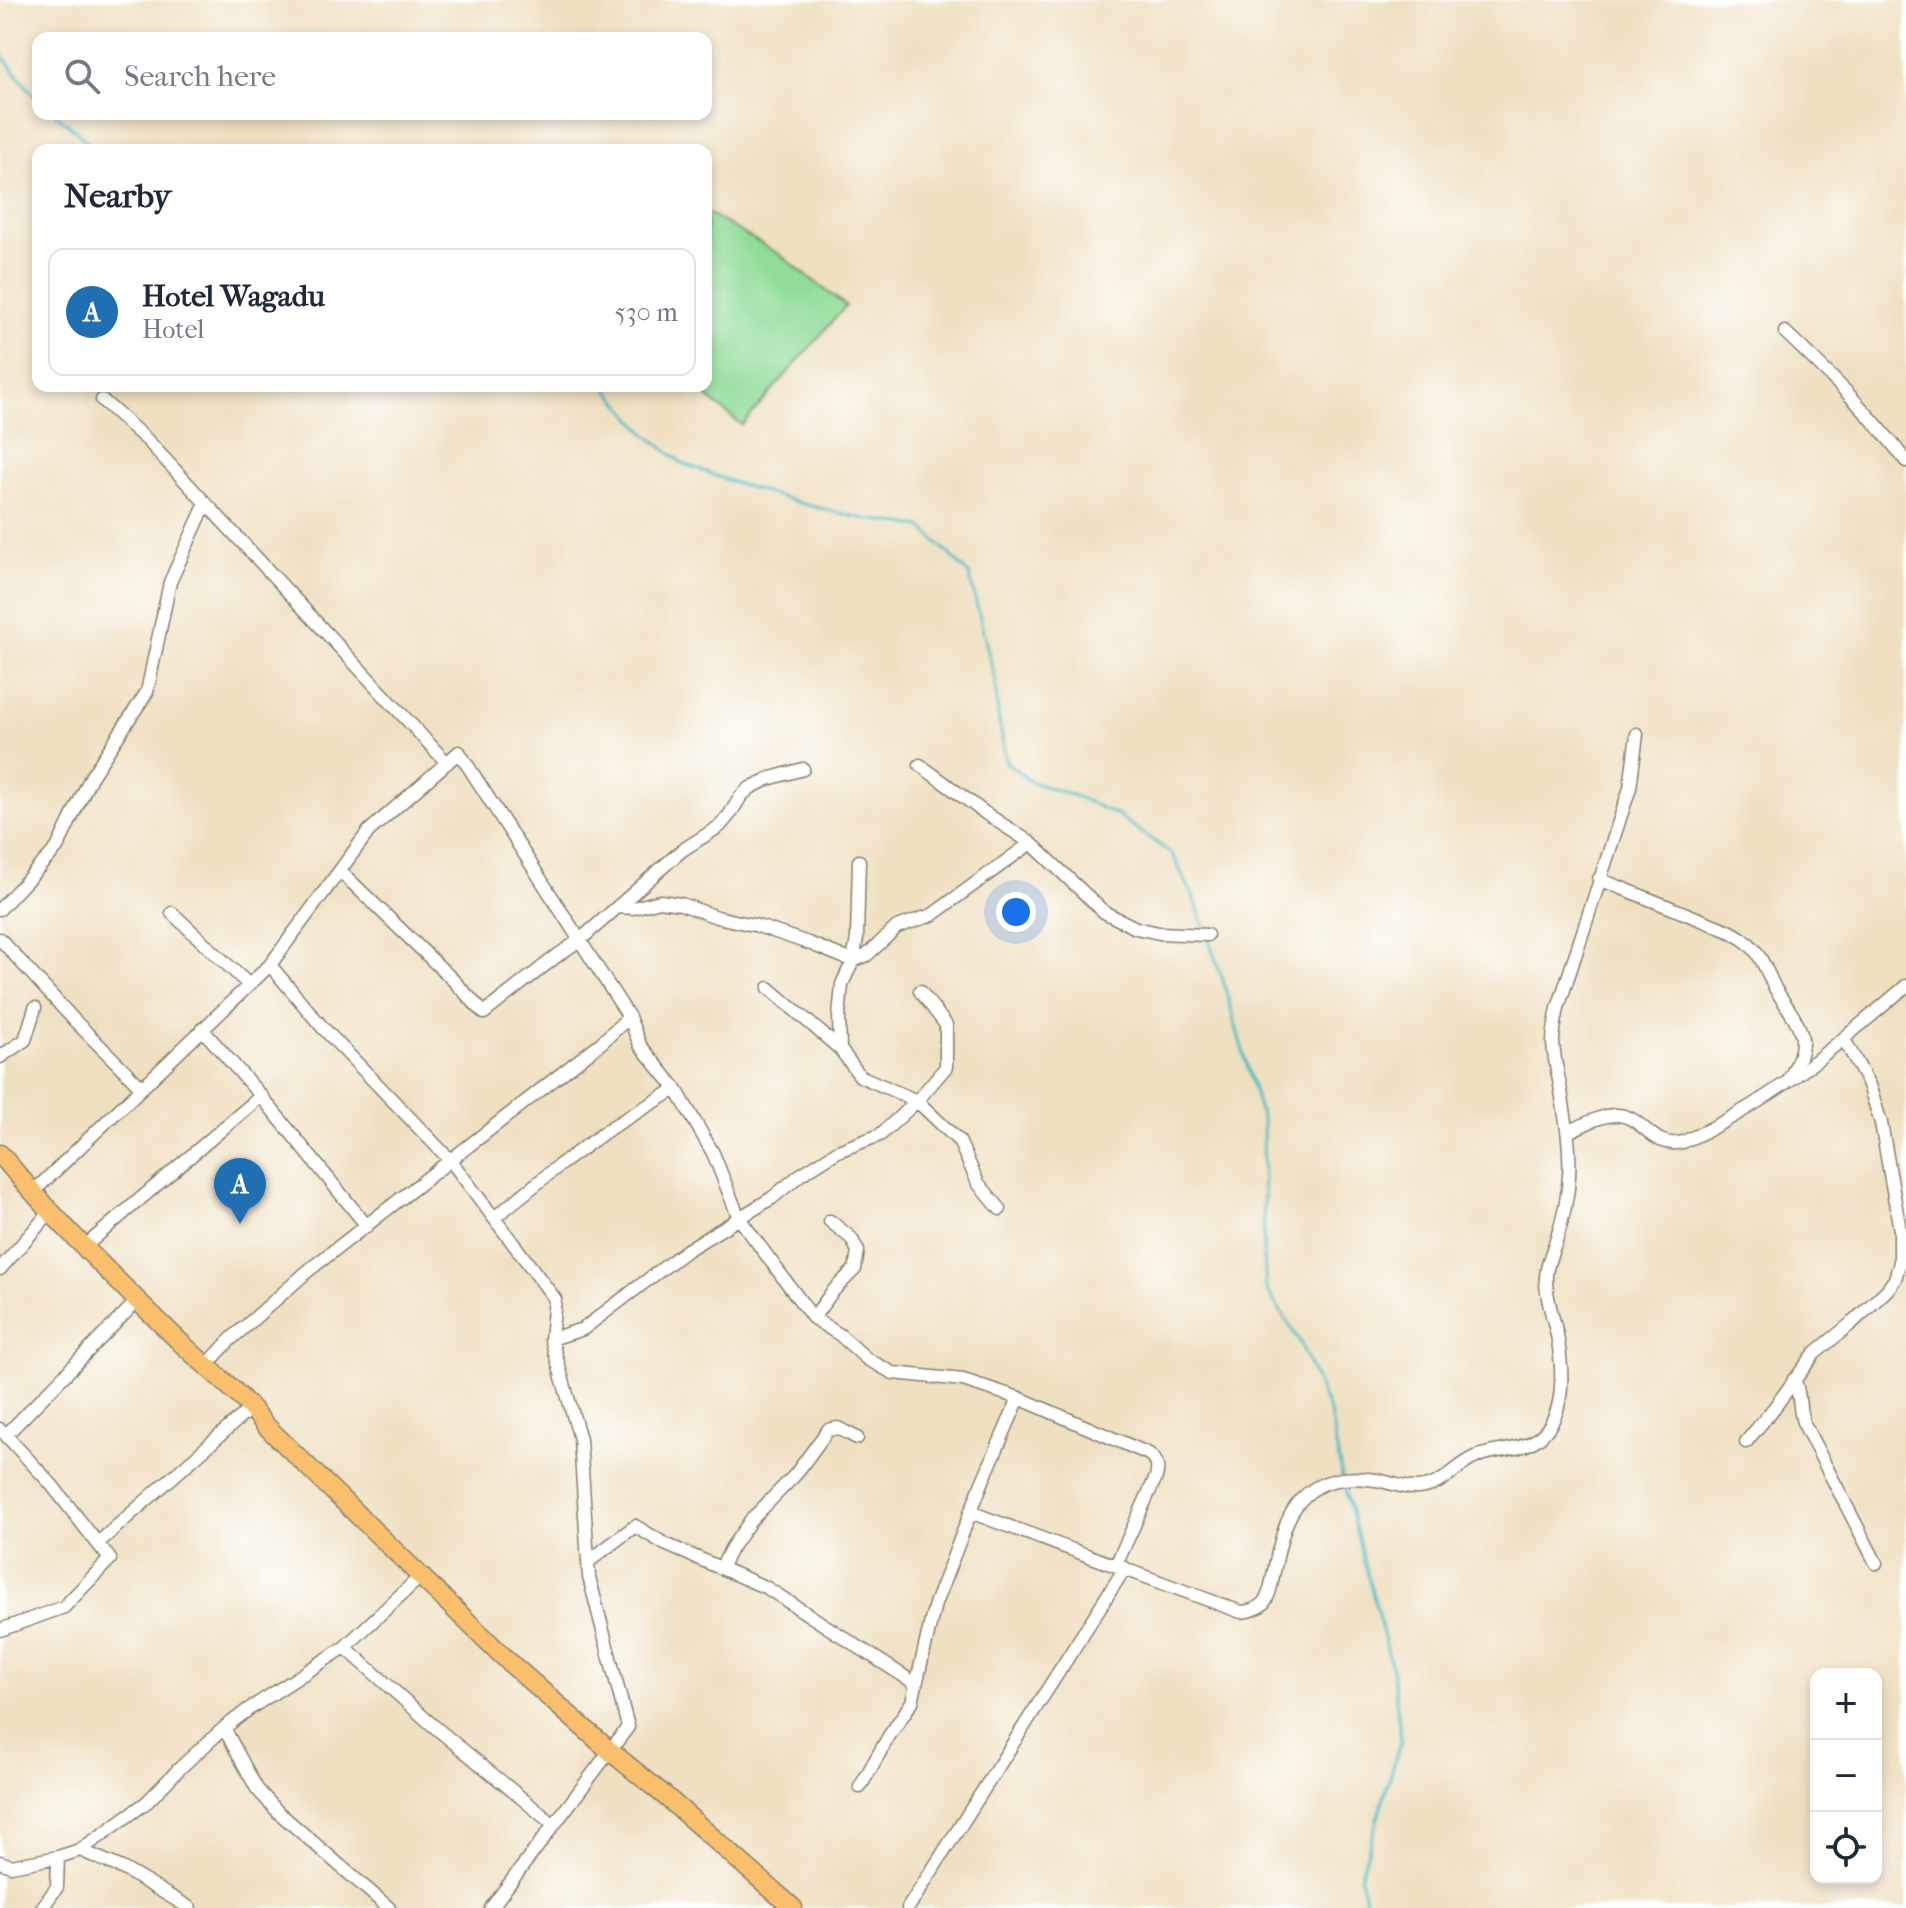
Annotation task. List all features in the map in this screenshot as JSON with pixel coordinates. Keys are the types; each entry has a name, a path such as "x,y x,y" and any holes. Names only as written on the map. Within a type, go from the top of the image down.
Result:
{"main road":[{"path":"0,1154 32,1193 137,1301 205,1367 252,1407 265,1425 509,1662 664,1795 786,1906"}],"street":[{"path":"1785,332 1844,388 1906,461"},
{"path":"102,400 148,441 447,763"},
{"path":"0,909 57,848 91,777 147,692 170,582 206,503"},
{"path":"970,1512 1241,1612 1262,1605 1269,1595 1287,1519 1299,1502 1315,1488 1334,1479 1357,1478 1415,1488 1432,1485 1480,1455 1521,1447 1545,1432 1558,1407 1561,1384 1558,1338 1546,1274 1564,1214 1569,1177 1568,1132 1555,1060 1555,1025 1630,788 1637,734"},
{"path":"32,1193 270,965 369,831 459,752 629,1017 640,1045 676,1089 713,1153 739,1218 813,1318 840,1335 867,1359 893,1373 963,1380 1019,1398 1079,1422 1156,1459 1156,1477 1120,1566 908,1908"},
{"path":"920,765 1031,843 1104,912 1136,928 1159,933 1207,935"},
{"path":"340,871 484,1013 580,940 681,851 720,826 750,788 803,769"},
{"path":"618,907 633,908 660,901 681,904 717,917 758,926 853,961 867,955 897,927 932,915 1031,843"},
{"path":"840,1049 842,984 853,961 857,938 859,861"},
{"path":"1599,879 1729,931 1753,947 1799,1027 1801,1055 1788,1083"},
{"path":"172,913 248,984"},
{"path":"0,939 141,1087"},
{"path":"270,965 323,1028 451,1161 555,1299 551,1339 580,1439 589,1577 628,1727 491,1908"},
{"path":"1568,1132 1614,1115 1635,1121 1665,1143 1674,1144 1705,1132 1788,1083 1906,986"},
{"path":"769,988 840,1049 860,1076 917,1101 959,1141 978,1183 1000,1209"},
{"path":"551,1339 583,1329 687,1250 772,1198 800,1175 838,1151 880,1135 917,1101 946,1067 946,1025 920,991"},
{"path":"0,1057 25,1040 35,1008"},
{"path":"205,1367 230,1340 309,1270 601,1043 629,1017"},
{"path":"202,1029 367,1226"},
{"path":"1746,1442 1814,1354 1887,1290 1895,1279 1900,1262 1900,1230 1881,1123 1869,1085 1844,1039"},
{"path":"494,1218 612,1127 676,1089"},
{"path":"84,1247 261,1096"},
{"path":"0,1269 50,1212"},
{"path":"813,1318 855,1269 858,1251 851,1238 830,1221"},
{"path":"0,1630 64,1607 110,1559 51,1484 3,1432 137,1301"},
{"path":"1794,1379 1800,1394 1803,1422 1876,1563"},
{"path":"860,1787 912,1702 935,1604 1019,1398"},
{"path":"98,1543 252,1407"},
{"path":"721,1568 751,1520 795,1475 828,1430 838,1428 857,1438"},
{"path":"588,1562 635,1526 665,1544 767,1588 916,1684"},
{"path":"0,1862 11,1866 80,1850 147,1802 224,1728 345,1647 421,1576"},
{"path":"345,1647 430,1723 553,1824"},
{"path":"224,1728 257,1789 278,1812 389,1908"},
{"path":"80,1850 122,1868 190,1908"},
{"path":"42,1908 57,1887 58,1857"}],"green space":[{"path":"712,215 779,254 846,306 742,425 701,392 712,392"}],"waterway":[{"path":"0,53 32,93"},
{"path":"62,120 89,144"},
{"path":"610,392 646,434 682,463 803,504 860,518 922,527 969,574 995,680 1006,762 1031,782 1075,796 1117,815 1172,854 1206,931"},
{"path":"1208,938 1263,1122 1266,1288 1300,1342 1330,1413 1342,1477"},
{"path":"1344,1485 1392,1668 1401,1740 1360,1877 1370,1908"}],"place":[{"name":"Hotel Wagadu","path":"240,1224"}]}
